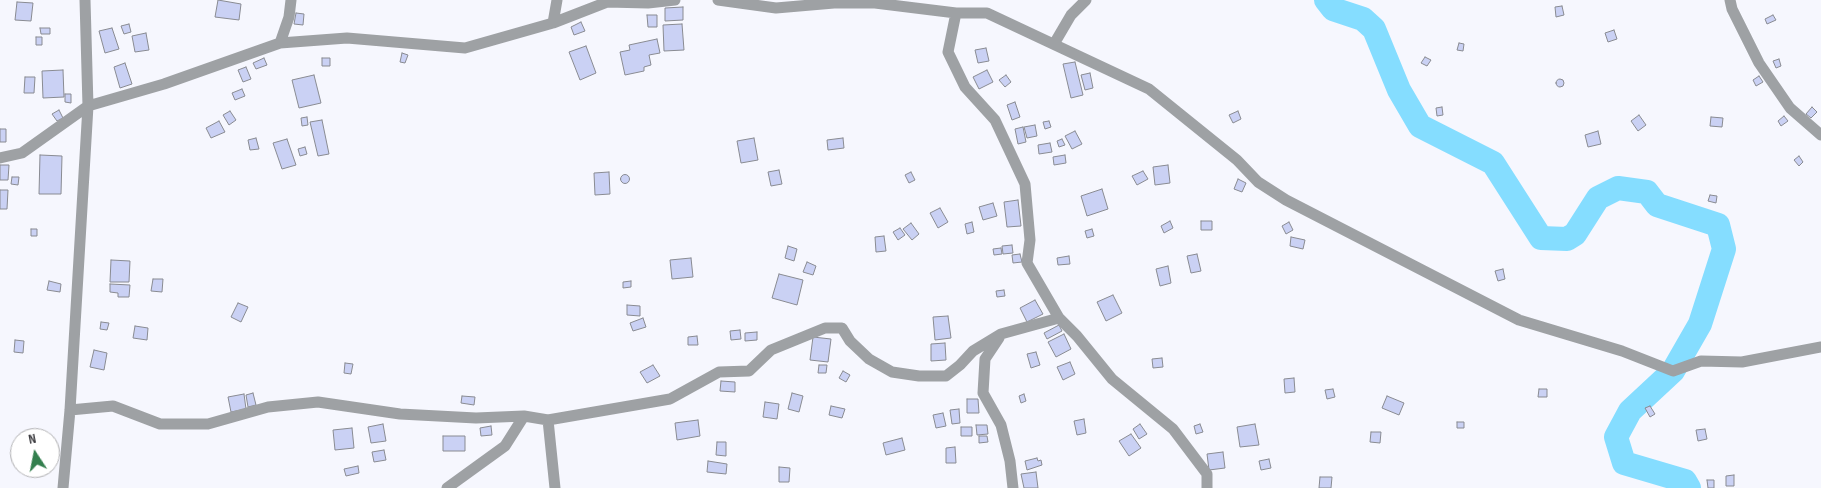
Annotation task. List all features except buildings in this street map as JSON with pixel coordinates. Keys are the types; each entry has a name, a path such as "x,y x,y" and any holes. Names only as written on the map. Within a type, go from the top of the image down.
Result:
{"street":[{"path":"63,488 70,410 88,106 85,0"},
{"path":"280,43 289,17 291,0"},
{"path":"553,23 557,0"},
{"path":"0,158 22,153 88,106 164,84 280,43 347,38 465,48 553,23 607,2 648,3 675,0"},
{"path":"718,0 776,8 834,3 875,3 956,13 987,13 1149,89 1237,160 1258,182 1286,200 1520,320 1622,351 1673,371 1701,362 1742,362 1821,347"},
{"path":"1054,44 1072,15 1086,0"},
{"path":"1730,0 1732,10 1759,63 1790,108 1821,135"},
{"path":"956,13 948,52 966,88 995,120 1025,184 1030,240 1027,263 1059,318 1077,336 1112,379 1173,428 1207,474 1207,488"},
{"path":"70,410 113,406 160,424 177,425 208,424 268,407 318,402 400,414 476,418 524,416 548,420 670,399 720,372 749,371 771,350 825,328 842,328 850,341 869,359 892,372 919,376 946,376 973,351 1001,334 1059,318"},
{"path":"1001,334 985,359 983,393 1001,425 1010,461 1013,488"},
{"path":"447,488 505,446 524,416"},
{"path":"548,420 555,488"}],"waterway":[{"path":"1326,0 1333,9 1363,19 1374,29 1399,90 1420,126 1493,163 1541,238 1567,239 1575,234 1598,198 1618,188 1647,192 1657,205 1718,225 1724,249 1700,324 1673,371 1630,411 1616,437 1624,463 1685,481 1689,488"}]}
